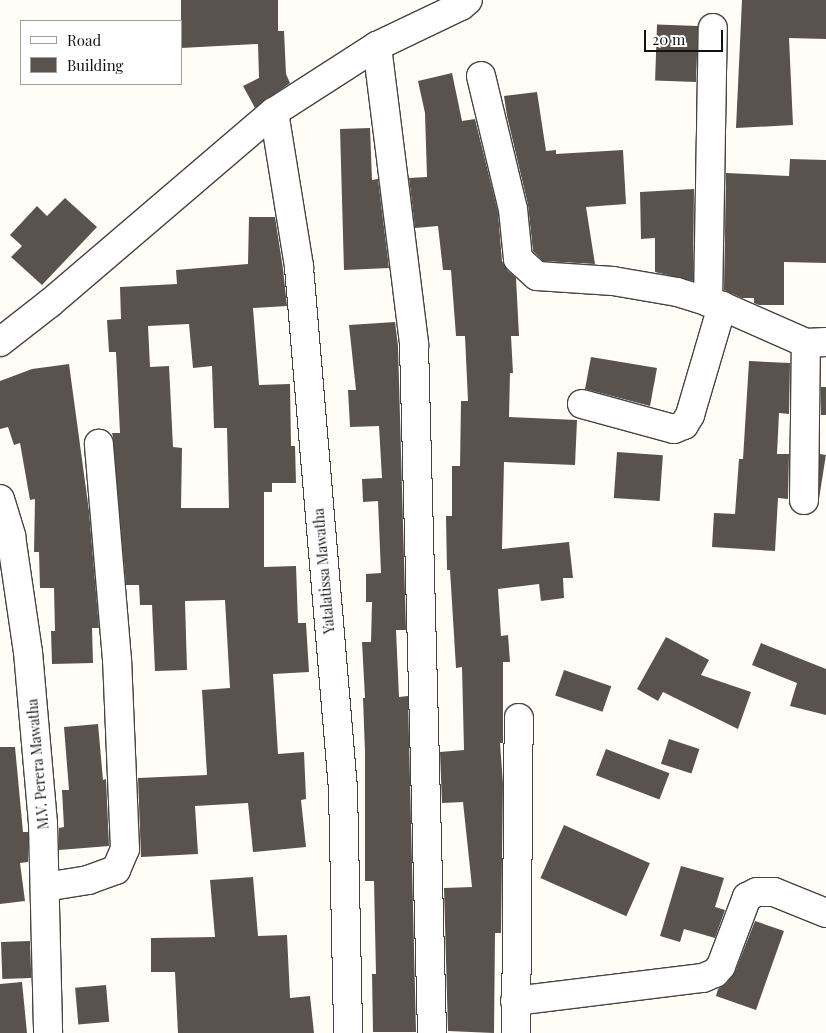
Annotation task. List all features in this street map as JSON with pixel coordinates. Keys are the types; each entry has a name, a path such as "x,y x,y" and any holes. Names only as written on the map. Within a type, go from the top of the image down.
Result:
{"street":[{"path":"0,342 58,296 274,112 377,46 461,6 468,0"},
{"path":"582,404 674,429 684,425 690,415 715,304 713,28"},
{"path":"377,46 414,345 432,1033"},
{"path":"482,76 513,209 518,259 537,276 613,281 677,292 715,304 816,343 804,500"},
{"name":"Yatalatissa Mawatha","path":"274,112 298,267 342,789 348,1033"},
{"path":"44,887 88,880 116,870 125,849 117,660 99,444"},
{"name":"M.V. Perera Mawatha","path":"0,499 11,536 28,652 43,824 48,1033"},
{"path":"516,1033 519,718"},
{"path":"515,1000 703,978 721,966 747,897 758,892 774,892 826,913"}],"building":[{"path":"181,0 278,0 278,31 284,31 286,74 290,83 255,108 243,86 259,78 258,44 182,48"},
{"path":"742,0 826,0 826,39 789,38 793,125 736,128"},
{"path":"657,25 698,26 696,82 655,81"},
{"path":"452,73 462,121 475,119 498,212 502,261 508,271 516,278 519,336 511,336 513,373 510,373 509,417 577,420 575,465 504,462 502,549 569,542 573,578 563,578 564,598 541,601 539,584 498,589 501,636 508,635 510,662 503,662 503,743 500,743 503,784 501,933 495,933 494,1033 448,1031 444,888 472,887 463,802 442,803 440,752 464,750 462,667 456,668 450,570 447,570 446,516 452,516 452,466 460,466 461,401 468,401 465,336 456,336 451,270 443,270 438,226 415,228 409,178 427,177 425,113 418,81"},
{"path":"537,92 546,151 556,150 556,154 623,150 626,204 586,207 595,264 543,261 533,251 528,205 504,96"},
{"path":"370,128 372,180 378,179 389,268 344,270 340,129"},
{"path":"790,159 826,160 826,263 784,262 784,305 759,305 754,303 754,298 742,298 724,290 726,173 789,176"},
{"path":"694,189 693,281 655,272 655,238 641,239 640,192"},
{"path":"65,198 97,227 42,285 11,257 22,246 10,235 37,206 47,216"},
{"path":"249,217 275,217 287,306 253,308 259,385 290,384 291,446 295,446 296,483 272,483 272,492 264,492 264,567 296,566 298,623 306,623 309,672 273,674 278,754 304,752 306,799 301,800 306,847 253,852 248,803 195,806 198,854 141,857 138,778 207,775 202,690 230,688 225,600 185,601 187,670 155,671 152,605 140,605 139,585 126,585 112,433 120,433 116,352 109,352 107,320 121,319 120,287 177,284 176,270 248,264","holes":["189,324 193,368 212,366 214,428 227,428 229,508 181,508 182,448 173,447 169,366 150,367 148,326"]},
{"path":"395,322 398,346 406,630 396,630 399,697 408,696 416,1032 373,1032 372,974 376,974 374,881 365,881 363,698 365,698 362,642 371,642 372,602 366,602 366,574 381,573 378,501 363,502 362,479 382,478 379,426 350,427 348,390 356,390 349,325"},
{"path":"591,357 657,368 650,406 585,389"},
{"path":"749,361 790,363 789,414 779,413 777,454 789,454 788,499 778,498 775,551 712,547 714,513 735,514 739,459 743,459"},
{"path":"69,364 89,511 99,628 92,628 93,663 52,664 51,631 55,631 54,588 40,588 39,552 34,552 35,499 30,500 20,443 14,445 8,427 0,429 0,381 32,369"},
{"path":"821,387 826,387 826,415 821,415"},
{"path":"617,452 663,455 660,501 614,498"},
{"path":"820,454 826,455 819,499 813,498"},
{"path":"666,637 709,660 701,675 751,692 738,729 663,692 658,701 637,689"},
{"path":"761,643 826,669 826,715 790,706 797,683 752,665"},
{"path":"564,670 611,686 602,712 555,696"},
{"path":"98,724 103,780 106,779 109,846 59,850 59,828 64,827 62,790 69,790 64,727"},
{"path":"669,739 699,749 691,774 661,764"},
{"path":"0,747 15,747 23,832 28,832 28,862 20,863 25,901 0,904"},
{"path":"606,749 669,773 659,800 596,775"},
{"path":"564,825 650,863 626,916 540,878"},
{"path":"681,866 724,878 715,907 725,910 715,938 684,929 680,942 660,936"},
{"path":"253,877 258,936 287,935 290,998 310,996 314,1033 178,1033 175,972 151,972 151,938 215,937 210,880"},
{"path":"755,921 784,931 756,1010 716,996 718,989 727,983 735,972"},
{"path":"30,941 31,978 2,979 1,942"},
{"path":"22,982 27,1033 0,1033 0,984"},
{"path":"106,985 109,1022 78,1025 75,988"}]}
